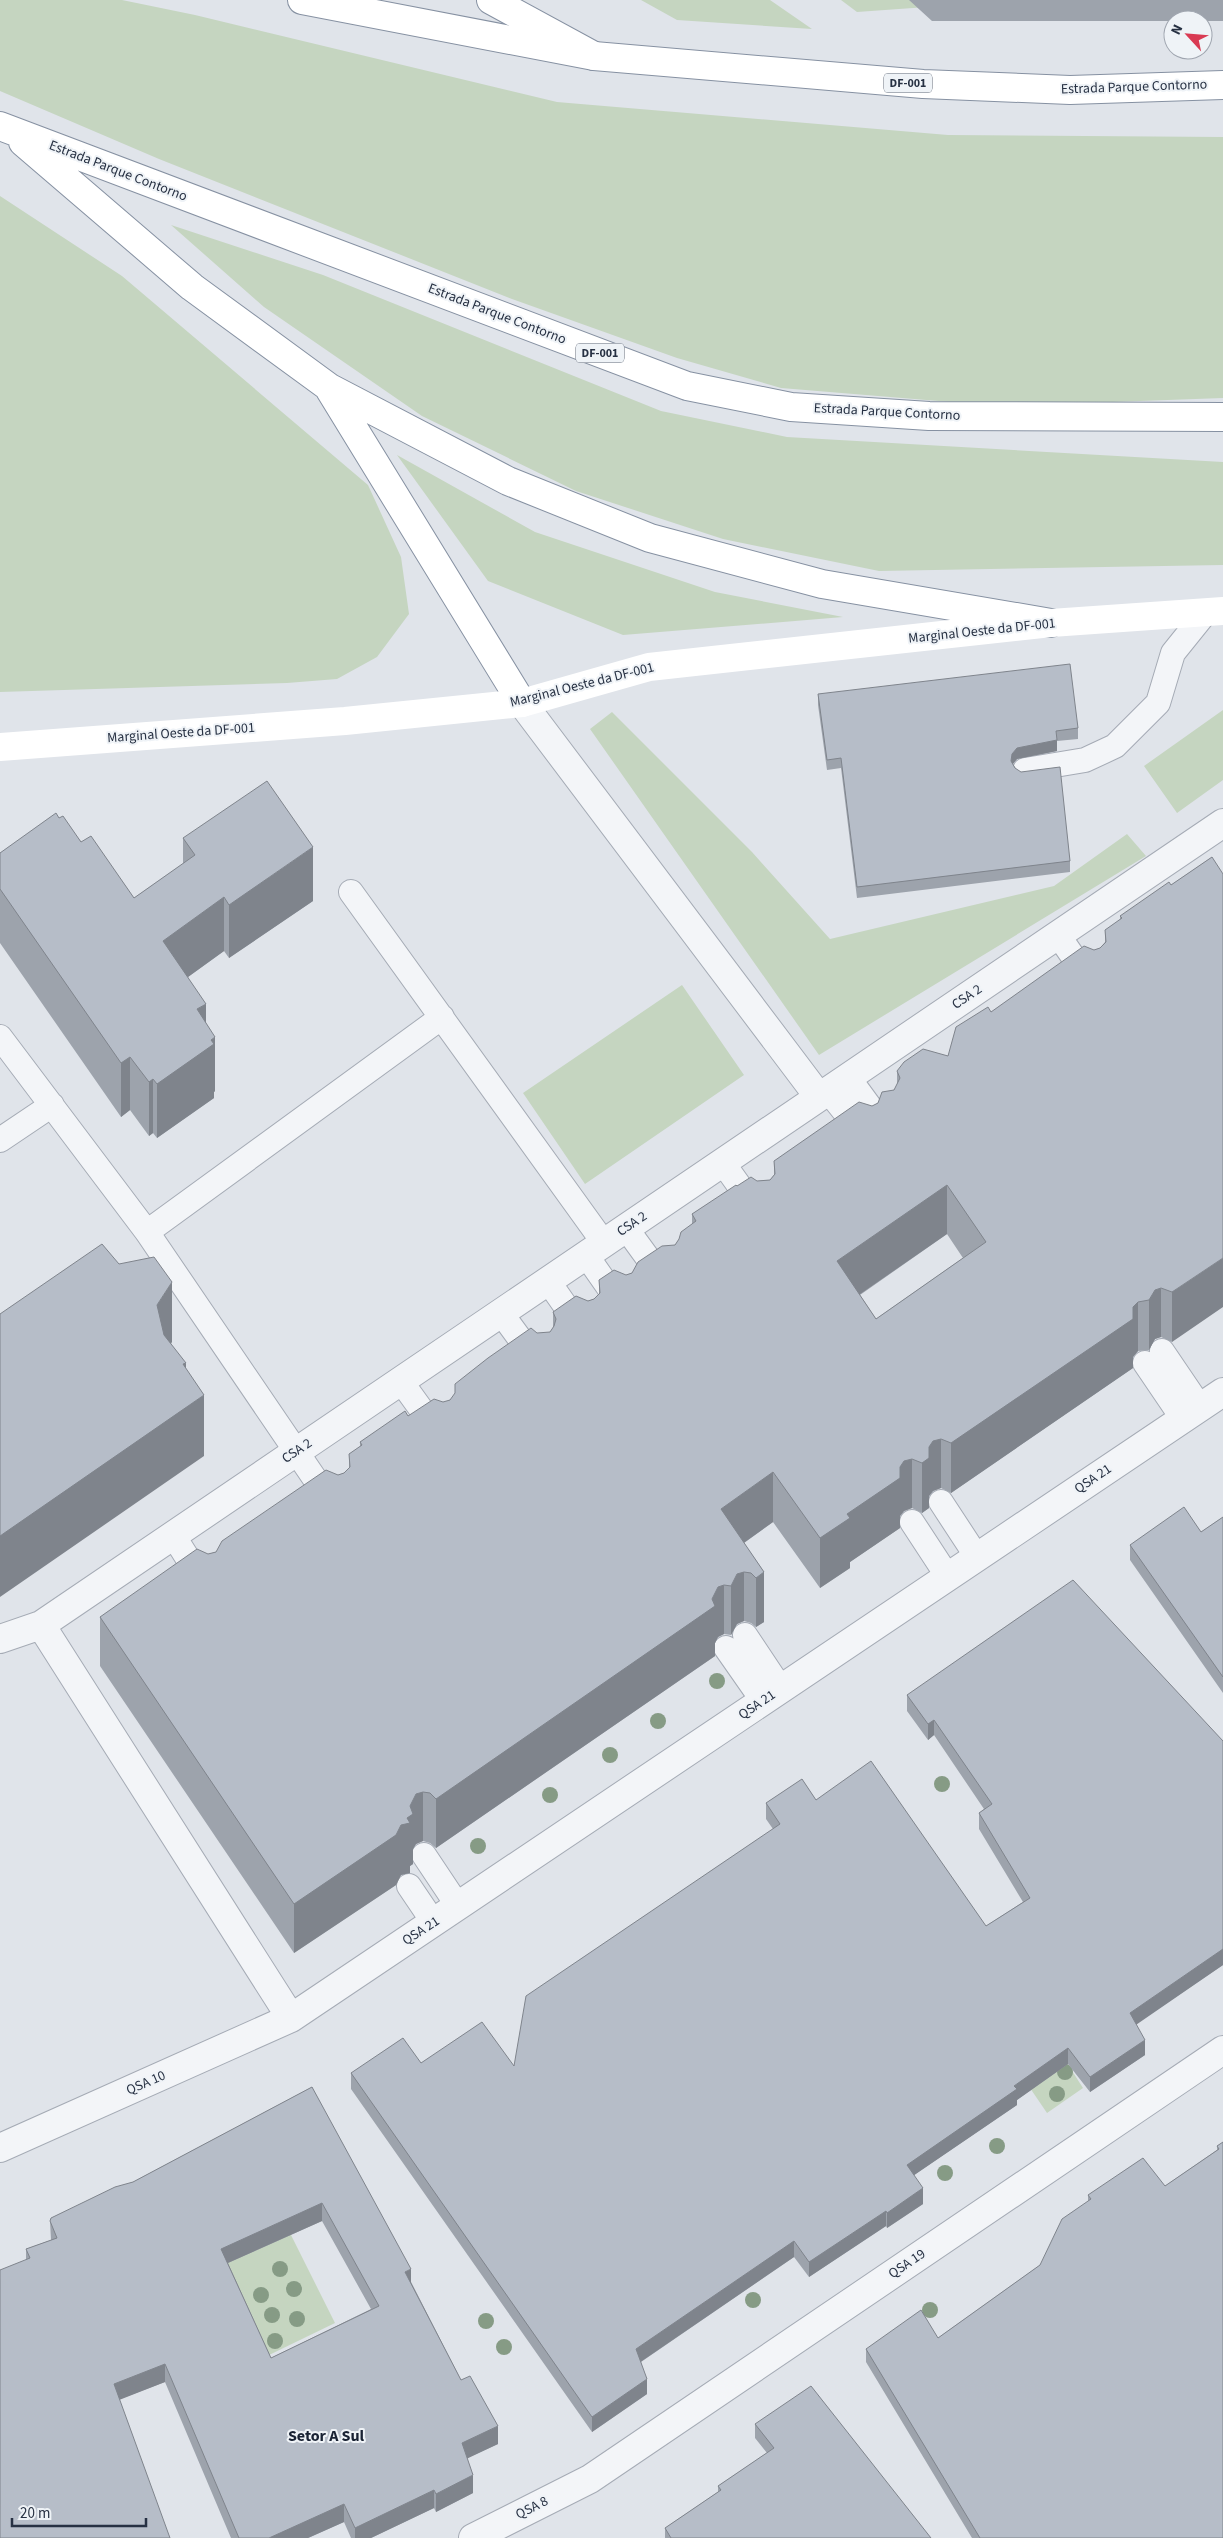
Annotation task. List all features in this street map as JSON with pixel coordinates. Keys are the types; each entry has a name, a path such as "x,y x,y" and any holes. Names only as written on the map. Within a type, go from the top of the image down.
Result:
{"main road":[{"name":"Estrada Parque Contorno","path":"302,0 594,56 923,84 1070,90 1223,85"},
{"path":"492,0 516,7 594,56"},
{"name":"Estrada Parque Contorno","path":"4,128 687,386 791,407 929,416 1223,417"},
{"path":"4,128 192,287 330,388 508,482 650,538 822,584 1051,623"},
{"path":"330,388 522,703"},
{"name":"Marginal Oeste da DF-001","path":"0,747 346,721 522,703 649,667 1051,623 1214,611"}],"street":[{"path":"522,703 832,1088"},
{"name":"CSA 2","path":"0,1639 41,1625 1223,823"},
{"name":"QSA 21","path":"291,2018 1223,1392"},
{"path":"41,1625 291,2018"},
{"name":"QSA 10","path":"0,2148 291,2018"},
{"name":"QSA 19","path":"590,2478 1223,2050"},
{"name":"QSA 8","path":"473,2538 590,2478"}],"lane":[{"path":"1026,770 1085,760 1116,746 1158,703 1173,653 1214,611"},
{"path":"351,892 605,1242 625,1311"},
{"path":"1058,935 1093,986"},
{"path":"147,1232 442,1017"},
{"path":"0,1037 147,1232 337,1511"},
{"path":"832,1088 877,1136"},
{"path":"0,1140 52,1105"},
{"path":"723,1163 762,1218"},
{"path":"605,1242 666,1283"},
{"path":"548,1281 587,1338"},
{"path":"501,1313 542,1370"},
{"path":"1153,1357 1192,1413"},
{"path":"395,1385 436,1443"},
{"path":"941,1502 977,1557"},
{"path":"912,1522 948,1577"},
{"path":"173,1535 208,1590"},
{"path":"735,1641 772,1695"},
{"path":"424,1855 458,1906"},
{"path":"409,1886 434,1923"}],"green space":[{"path":"0,0 122,0 195,15 557,102 948,135 1223,137 1223,398 999,406 781,388 677,358 512,299 159,159 0,91"},
{"path":"641,0 770,0 812,29 677,20"},
{"path":"841,0 978,0 983,3 857,12"},
{"path":"0,196 122,276 368,485 401,557 409,614 377,657 337,679 287,683 0,692"},
{"path":"171,225 323,275 661,411 787,437 1223,462 1223,565 879,571 723,539 576,491 422,416 264,307"},
{"path":"397,455 535,532 715,592 843,617 623,635 488,581"},
{"path":"1223,710 1223,780 1177,813 1144,766"},
{"path":"612,712 752,852 830,939 1054,886 1127,834 1146,856 819,1055 590,729"},
{"path":"682,985 744,1075 585,1184 523,1093"},
{"path":"1067,2063 1083,2088 1047,2113 1030,2088"},
{"path":"289,2231 335,2323 267,2356 225,2263"}],"building":[{"path":"1070,664 1078,728 1056,731 1057,740 1017,748 1012,754 1011,761 1015,768 1021,772 1060,767 1070,861 857,887 841,758 827,760 818,694"},
{"path":"267,781 313,847 229,905 224,897 163,941 206,1004 197,1009 215,1037 211,1040 214,1044 157,1084 153,1079 149,1082 130,1057 121,1063 0,889 0,853 56,813 59,818 63,816 81,842 91,836 134,898 195,855 183,838"},
{"path":"1212,857 1223,874 1223,1258 1172,1292 1161,1288 1155,1290 1149,1300 1138,1302 1133,1307 1133,1319 951,1443 941,1439 933,1441 929,1447 929,1458 922,1463 912,1459 904,1461 900,1467 900,1478 847,1514 850,1518 820,1538 773,1472 721,1509 764,1572 756,1578 751,1573 737,1574 731,1586 724,1585 718,1587 712,1599 715,1606 436,1799 430,1793 416,1794 410,1806 413,1814 407,1818 410,1823 401,1825 396,1835 294,1904 100,1617 197,1549 208,1554 216,1552 222,1541 326,1470 338,1475 344,1473 350,1467 349,1454 362,1445 360,1442 405,1411 408,1416 434,1399 443,1402 450,1400 455,1393 455,1384 531,1328 537,1333 550,1332 556,1319 553,1312 576,1296 588,1301 594,1299 600,1293 599,1280 614,1270 626,1275 632,1273 638,1262 662,1246 675,1245 681,1232 696,1221 692,1214 736,1185 751,1177 757,1181 770,1180 775,1174 774,1161 859,1102 872,1106 878,1103 882,1092 894,1090 900,1078 897,1071 904,1062 923,1049 948,1056 956,1027 988,1007 991,1012 1084,946 1094,950 1100,948 1106,942 1105,930 1122,918 1120,916 1169,882 1171,885","holes":["947,1185 986,1242 876,1319 837,1261"]},
{"path":"102,1244 119,1264 154,1257 172,1282 157,1305 164,1335 186,1363 183,1364 204,1395 0,1536 0,1314"},
{"path":"1184,1507 1201,1532 1223,1517 1223,1677 1130,1545"},
{"path":"1073,1580 1223,1741 1223,1949 1130,2013 1145,2040 1090,2077 1068,2048 1014,2086 1017,2089 907,2165 923,2188 809,2262 794,2241 636,2349 647,2379 592,2417 351,2073 403,2038 421,2063 482,2022 514,2066 526,1996 780,1824 766,1803 802,1779 816,1800 871,1761 986,1926 1030,1898 979,1813 992,1804 934,1720 928,1724 907,1695"},
{"path":"312,2087 411,2269 405,2272 461,2380 470,2376 498,2426 462,2443 473,2475 436,2494 434,2490 355,2528 344,2504 269,2538 239,2538 165,2364 114,2384 170,2538 0,2538 0,2270 30,2258 26,2249 57,2238 50,2221 51,2218 115,2187 133,2182","holes":["322,2203 379,2306 271,2358 221,2249"]},
{"path":"1223,2142 1223,2538 980,2538 866,2349 921,2310 938,2338 1040,2265 1062,2219 1091,2199 1088,2195 1143,2158 1165,2186 1219,2149 1217,2146"},
{"path":"811,2386 931,2538 671,2538 665,2528 721,2490 718,2486 774,2448 755,2424"}],"district":[{"name":"Setor A Sul","path":"326,2436"}]}
